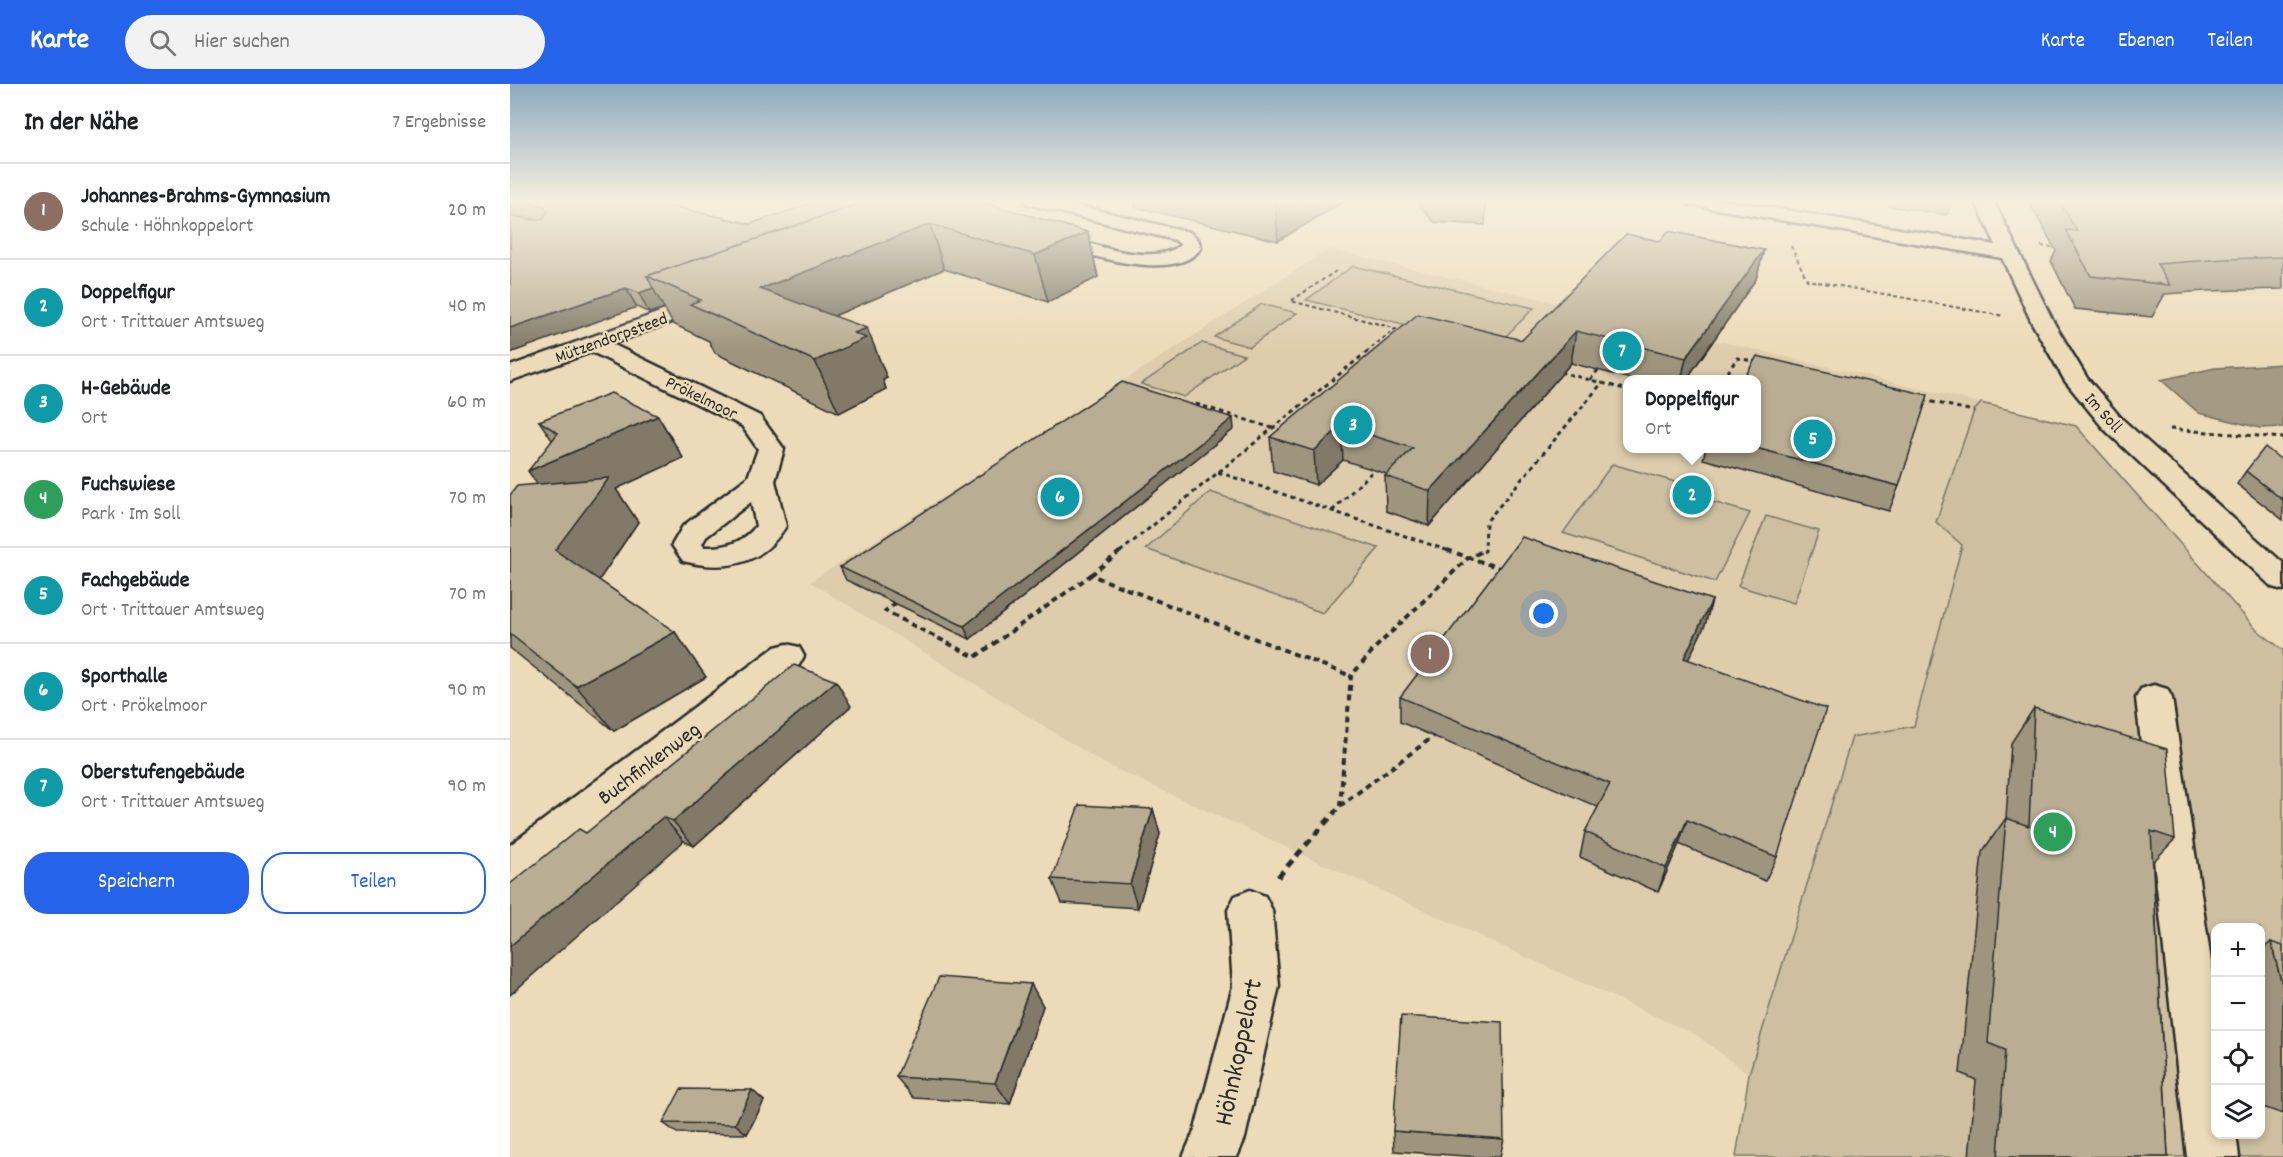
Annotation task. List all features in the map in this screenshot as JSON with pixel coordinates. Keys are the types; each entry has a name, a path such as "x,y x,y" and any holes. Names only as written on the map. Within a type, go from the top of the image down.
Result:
{"street":[{"path":"1103,250 1145,260 1173,258 1187,250"},
{"name":"Im Soll","path":"2008,250 2043,323 2077,381 2113,424 2283,580"},
{"name":"Mützendorpsteed","path":"510,374 728,294"},
{"name":"Prökelmoor","path":"592,343 751,421 771,449 761,481"},
{"name":"Buchfinkenweg","path":"510,869 787,656"},
{"path":"2154,698 2213,1157"},
{"name":"Höhnkoppelort","path":"1209,1157 1219,1138 1256,986 1250,910"}],"path":[{"path":"1336,271 1291,301 1406,331"},
{"path":"1807,280 2043,323"},
{"path":"896,603 885,611 975,657 1091,575 1395,328"},
{"path":"1726,375 1737,357 1760,363"},
{"path":"1590,380 1598,370"},
{"path":"1557,371 1623,389"},
{"path":"1340,806 1351,676 1376,647 1468,558 1485,551 1486,522 1602,383"},
{"path":"1917,399 1974,411"},
{"path":"1187,408 1193,403 1272,428"},
{"path":"2113,424 2283,438"},
{"path":"1332,511 1374,470"},
{"path":"1218,472 1511,573"},
{"path":"1091,575 1351,676"},
{"path":"1250,910 1340,806 1434,736"}],"shaded area":[{"path":"1327,250 1981,403 1974,411 1962,545 1914,726 1852,737 1749,1074 1696,1035 1105,764 810,582"},
{"path":"1353,266 1534,308 1495,347 1306,300"},
{"path":"1262,304 1297,313 1250,347 1214,337"},
{"path":"1202,343 1244,355 1184,397 1141,384"},
{"path":"2283,364 2283,427 2260,428 2199,413 2161,380 2215,368"},
{"path":"1981,403 2076,426 2256,629 2283,650 2283,1157 1736,1157 1749,1074 1852,737 1914,726 1962,545 1936,522 1974,411"},
{"path":"1612,464 1700,489 1696,497 1750,513 1715,582 1563,533"},
{"path":"1210,492 1379,548 1323,613 1146,549"},
{"path":"1766,516 1819,531 1794,603 1738,586"}],"building":[{"path":"510,250 723,250 647,276 653,288 639,293 626,288 510,328"},
{"path":"723,250 862,250 760,289 867,328 854,333 866,338 815,361 690,304 701,300 647,276"},
{"path":"1018,250 1046,250 1035,255"},
{"path":"1610,250 1764,250 1686,358 1576,331 1430,491 1385,476 1413,448 1341,426 1314,451 1270,437 1418,314 1522,340"},
{"path":"2077,250 2283,250 2283,257 2157,264 2170,285 2091,276"},
{"path":"1757,356 1928,395 1899,486 1761,449 1761,375 1746,375"},
{"path":"1122,382 1233,418 964,626 840,567"},
{"path":"611,393 658,416 528,471 558,433 539,421"},
{"path":"2265,447 2283,461 2283,500 2246,471"},
{"path":"609,478 555,550 675,632 576,686 510,634 510,495 517,486"},
{"path":"1522,537 1712,600 1684,658 1826,709 1777,857 1687,820 1666,868 1585,832 1610,784 1400,697"},
{"path":"794,665 836,681 673,821 663,817 510,946 510,884 579,829 586,833"},
{"path":"2034,708 2167,749 2175,839 2151,831 2168,1157 1998,1157 2005,1050 1988,1043 2006,818 2029,826"},
{"path":"1079,805 1153,809 1130,884 1052,879"},
{"path":"2271,942 2283,946 2283,988"},
{"path":"939,977 1031,984 995,1083 896,1077"},
{"path":"1401,1016 1502,1022 1504,1139 1393,1131"},
{"path":"681,1089 752,1090 735,1124 663,1123"}],"place":[{"name":"Oberstufengebäude","path":"1622,351"},
{"name":"H-Gebäude","path":"1353,425"},
{"name":"Fachgebäude","path":"1813,439"},
{"name":"Doppelfigur","path":"1692,495"},
{"name":"Sporthalle","path":"1060,497"},
{"name":"Johannes-Brahms-Gymnasium","path":"1430,654"},
{"name":"Fuchswiese","path":"2053,832"}]}
